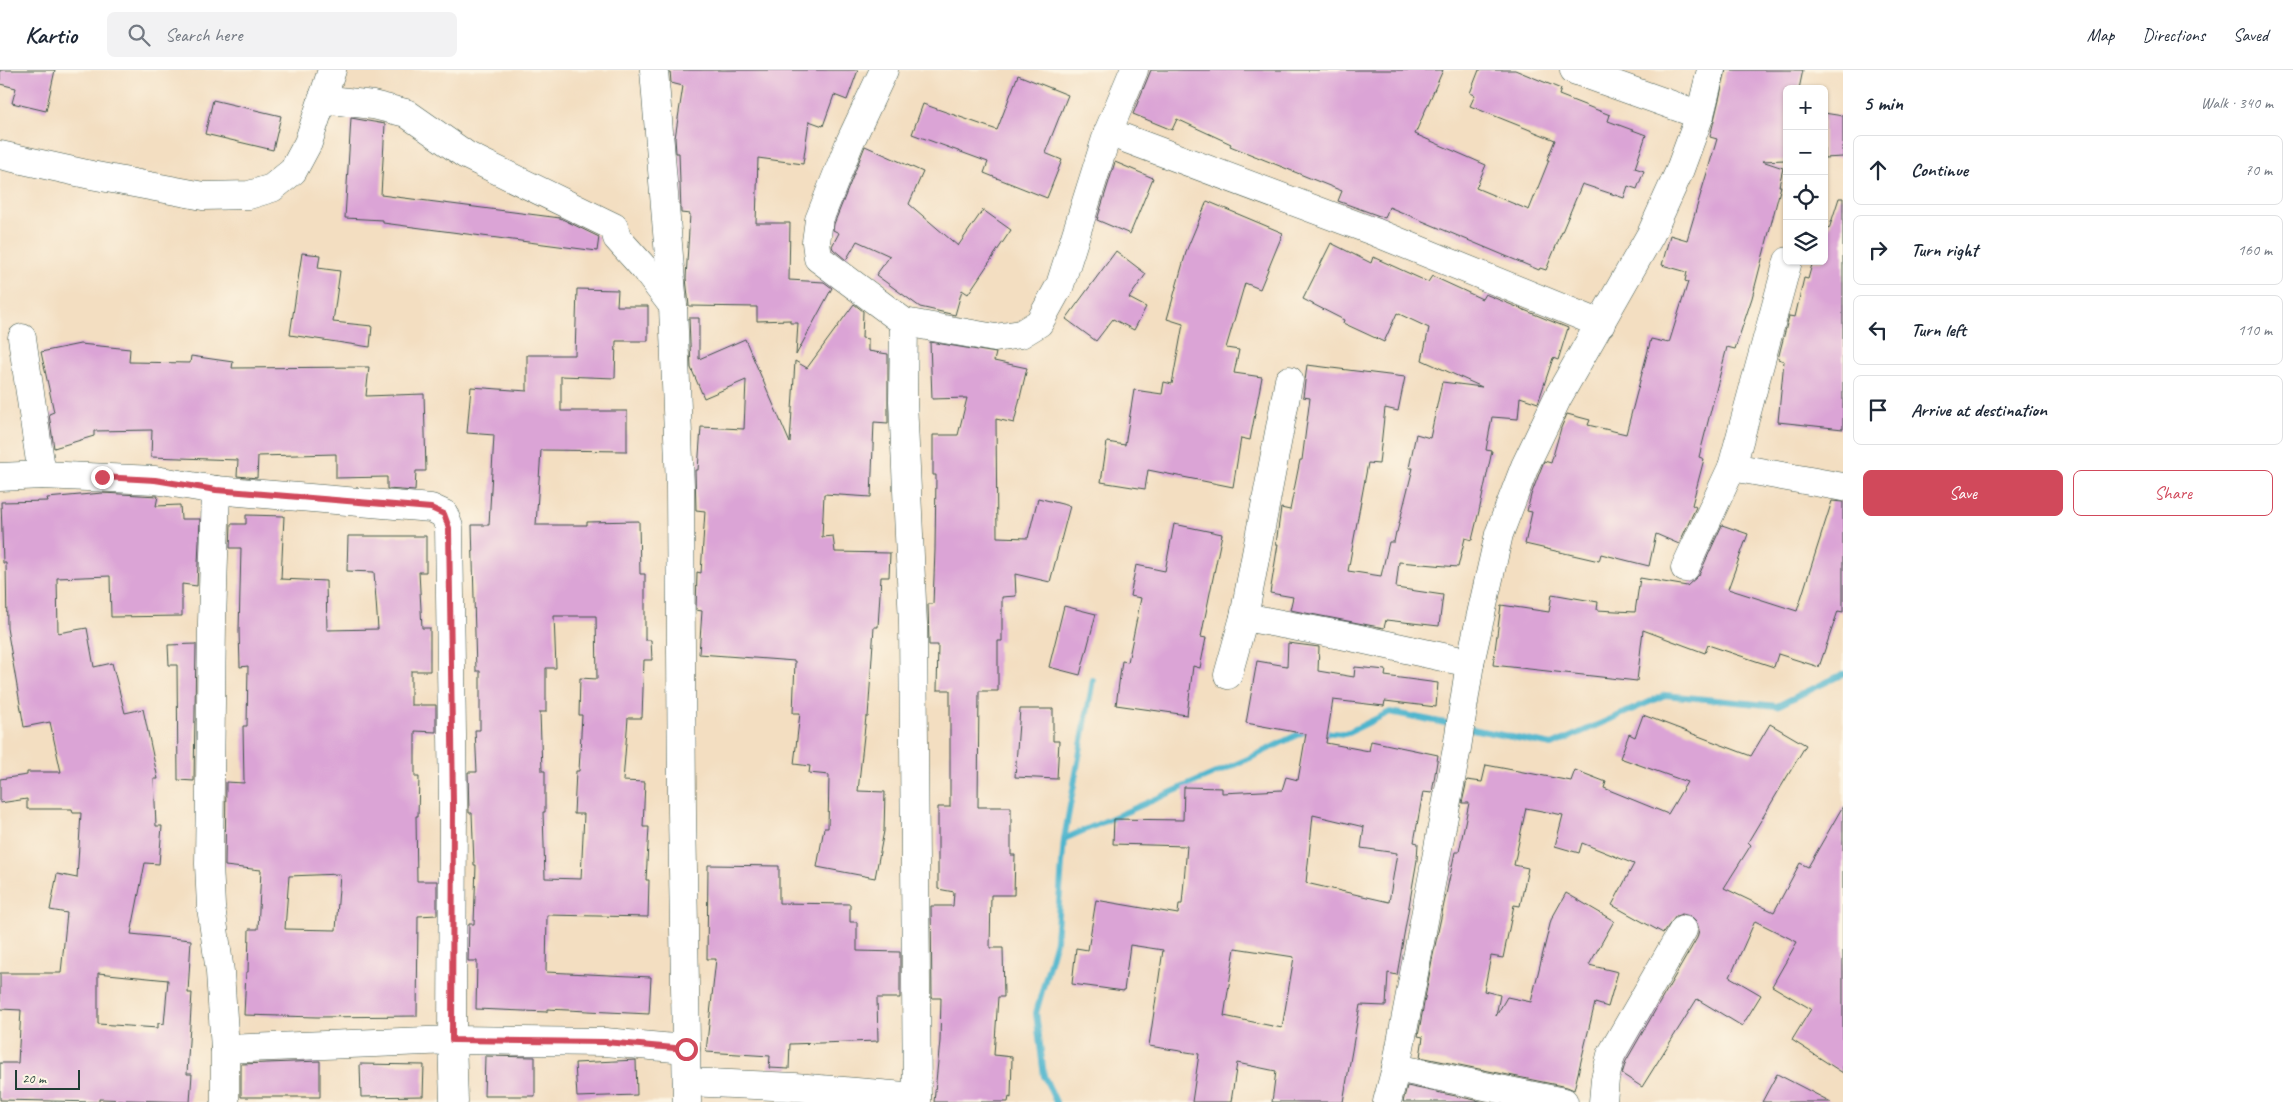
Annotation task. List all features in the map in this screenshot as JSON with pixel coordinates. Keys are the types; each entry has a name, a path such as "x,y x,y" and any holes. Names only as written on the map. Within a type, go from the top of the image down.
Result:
{"street":[{"path":"0,155 90,175 203,196 249,195 272,188 294,171 308,143 332,70"},
{"path":"654,70 673,306 680,487 682,812 687,1092 795,1087 917,1100 913,624 903,401 904,322"},
{"path":"884,70 846,151 819,220 816,242 818,258 904,322 995,338 1021,334 1039,323 1060,285 1108,132 1134,70"},
{"path":"1574,70 1700,114"},
{"path":"1387,1102 1396,1068 1457,748 1470,663 1499,534 1525,466 1558,397 1651,234 1679,172 1700,114 1711,70"},
{"path":"322,99 373,105 406,113 466,155 614,227 617,238 644,268 673,306"},
{"path":"1108,132 1375,232 1601,324"},
{"path":"1685,568 1732,467 1787,265"},
{"path":"22,338 42,475"},
{"path":"1228,675 1244,617 1289,380"},
{"path":"1732,467 1843,487"},
{"path":"0,477 42,475 155,480 216,490 431,508 444,514 449,528 453,803 452,1040 454,1102"},
{"path":"216,490 212,622 209,864 211,907 220,972 226,1049 225,1102"},
{"path":"1244,617 1351,637 1470,663"},
{"path":"1603,1102 1605,1079 1614,1047 1683,930"},
{"path":"226,1049 452,1040 605,1042 686,1049"},
{"path":"1396,1068 1564,1102"}],"building":[{"path":"0,70 55,70 46,111 12,103 16,88 0,84"},
{"path":"670,70 858,70 847,100 834,95 823,126 809,121 803,164 758,158 756,223 790,223 789,280 824,282 832,288 796,355 798,323 790,323 790,320 757,321 757,307 689,306 686,278 690,214 681,213 679,153 676,153 675,138 683,86 671,83"},
{"path":"1151,70 1443,70 1415,134 1486,165 1476,188 1529,210 1555,140 1470,106 1475,95 1470,93 1479,70 1515,70 1561,89 1559,95 1610,115 1608,121 1646,135 1635,168 1644,171 1637,189 1628,186 1624,198 1582,184 1546,270 1540,268 1539,270 1389,207 1385,218 1338,201 1342,191 1230,146 1231,144 1177,119 1172,130 1133,114"},
{"path":"1726,70 1803,70 1800,85 1783,85 1783,160 1762,161 1783,168 1779,186 1781,186 1752,298 1735,349 1727,347 1699,457 1704,459 1692,505 1696,507 1679,544 1656,534 1649,566 1601,554 1599,561 1525,544 1532,512 1527,511 1531,495 1544,461 1551,463 1567,414 1590,420 1588,425 1626,434 1651,339 1669,343 1688,282 1685,281 1687,272 1662,265 1670,235 1687,240 1717,139 1710,137"},
{"path":"1018,75 1068,95 1045,153 1062,160 1047,198 984,173 988,162 912,134 923,104 997,130"},
{"path":"213,100 281,116 273,150 205,134"},
{"path":"1828,114 1843,116 1843,157 1828,158"},
{"path":"351,118 385,124 381,195 560,218 599,237 597,251 383,223 383,220 345,218"},
{"path":"865,146 923,172 909,204 958,246 983,210 1011,230 968,294 962,290 955,315 920,307 876,275 890,256 857,241 846,260 833,249 832,246 839,233 833,230 834,224"},
{"path":"1115,162 1153,178 1130,234 1097,220"},
{"path":"1839,198 1843,198 1843,429 1778,422 1784,361 1778,359 1789,316 1795,317 1804,278 1808,279 1812,265 1828,265 1829,229"},
{"path":"1207,201 1283,233 1260,289 1245,283 1226,348 1239,350 1234,373 1262,377 1250,440 1241,438 1233,487 1148,470 1145,489 1101,482 1107,442 1125,445 1134,390 1162,394 1164,382 1172,384 1183,324 1167,319 1187,249"},
{"path":"1331,243 1371,263 1373,257 1428,282 1432,276 1482,299 1485,294 1568,328 1558,360 1553,358 1538,403 1520,397 1518,419 1492,417 1486,450 1492,451 1480,507 1472,540 1465,538 1458,567 1399,562 1396,588 1443,595 1439,626 1386,620 1384,628 1290,610 1293,597 1270,593 1278,544 1276,544 1281,508 1290,510 1300,460 1302,460 1310,398 1303,397 1307,365 1405,377 1398,411 1385,408 1379,464 1368,463 1348,571 1381,576 1389,542 1394,542 1397,532 1413,468 1409,468 1416,434 1430,438 1442,382 1482,387 1422,360 1429,328 1397,313 1384,342 1343,323 1344,320 1303,299"},
{"path":"1116,251 1146,274 1129,298 1146,307 1134,330 1113,319 1096,341 1066,319"},
{"path":"302,253 320,255 318,268 340,271 333,322 372,326 370,347 290,335"},
{"path":"577,289 618,290 617,306 648,306 648,341 616,341 615,378 561,376 561,411 627,411 627,451 541,450 536,525 587,525 587,522 639,521 640,574 645,574 645,640 651,640 652,660 644,660 642,718 628,718 623,781 645,782 643,827 649,827 646,880 649,880 648,917 547,915 546,972 651,977 649,1014 547,1009 547,1012 476,1009 477,961 468,961 469,924 474,924 476,865 474,865 472,813 469,813 468,772 477,772 475,730 480,730 480,671 476,671 472,525 489,525 494,435 467,433 471,387 527,391 527,355 575,355","holes":["554,616 596,616 597,679 580,678 579,715 582,715 579,771 576,771 574,814 584,814 581,879 545,878 543,812 545,812 545,771 542,771 540,712 546,712 546,668 556,668"]},
{"path":"854,304 863,311 862,338 868,339 868,351 888,354 888,423 874,422 871,497 824,494 822,537 833,536 835,552 890,553 889,577 881,577 878,627 874,627 868,717 866,717 858,791 885,792 884,831 875,878 817,867 824,828 828,828 829,775 809,773 810,766 794,764 800,713 793,713 795,661 699,654 702,611 696,610 697,572 701,573 705,511 696,510 695,470 698,470 701,427 744,429 746,380 704,398 691,368 689,318 699,318 699,359 745,339 790,443 795,361 807,368"},
{"path":"930,342 996,353 994,361 1027,368 1014,423 996,419 997,537 1028,538 1038,498 1070,506 1050,582 1015,574 1016,596 1002,597 1002,641 998,641 998,691 979,691 978,807 1011,807 1011,855 1015,855 1014,895 991,895 990,948 1003,948 1004,997 998,997 994,1055 1012,1057 1011,1098 1009,1097 1008,1102 934,1102 940,1041 941,998 932,998 931,906 953,906 954,892 938,889 938,807 950,807 950,690 937,690 938,645 929,645 928,604 933,604 935,550 936,475 933,475 933,435 958,435 967,398 932,399"},
{"path":"80,344 130,349 129,362 190,363 191,356 233,362 232,368 369,367 366,396 424,394 426,471 416,471 415,491 387,489 387,477 336,478 336,454 258,456 257,478 237,476 238,460 151,457 152,430 94,431 94,436 54,448 49,414 54,412 41,352"},
{"path":"102,493 158,496 156,506 180,505 181,519 200,519 197,586 182,584 182,616 111,617 110,576 57,578 58,633 87,628 94,667 112,663 125,713 143,709 158,779 154,779 156,826 162,826 159,864 145,863 131,934 191,940 188,993 192,993 187,1074 192,1074 190,1102 99,1099 99,1102 0,1100 0,1063 18,1063 21,1010 0,1009 0,973 61,973 67,913 50,910 57,874 77,878 81,813 73,813 72,809 27,809 27,799 0,803 0,779 27,775 27,772 61,772 50,722 24,727 7,628 6,563 3,563 1,502 48,501 47,498","holes":["98,973 168,980 164,1024 158,1023 158,1028 98,1024"]},
{"path":"1832,501 1843,502 1843,612 1838,611 1819,667 1778,654 1774,667 1708,645 1705,653 1643,630 1637,681 1493,665 1501,605 1549,612 1552,594 1598,602 1597,610 1635,612 1640,578 1687,586 1699,575 1722,525 1748,534 1728,589 1797,611"},
{"path":"246,515 284,516 281,579 326,581 327,630 378,629 374,572 347,571 348,536 426,536 426,572 419,572 422,628 430,628 430,671 411,671 411,705 436,705 436,732 415,731 415,777 419,777 418,816 416,816 417,881 437,881 437,915 418,916 417,1016 317,1017 244,1015 249,929 258,929 261,870 225,866 225,864 226,782 244,783 243,726 247,726 248,666 240,667 241,548 230,548 231,524 246,524","holes":["340,874 336,930 285,929 289,876"]},
{"path":"1174,524 1222,534 1201,637 1206,638 1200,668 1193,666 1187,715 1116,705 1122,661 1128,662 1141,598 1130,596 1136,565 1165,571"},
{"path":"1064,606 1096,614 1080,675 1049,667"},
{"path":"1288,643 1319,647 1318,671 1354,677 1355,667 1386,670 1385,676 1438,683 1436,707 1385,701 1384,706 1333,700 1326,743 1369,751 1371,741 1438,755 1432,793 1423,792 1414,842 1418,843 1417,860 1397,975 1388,973 1386,1006 1360,1005 1343,1102 1272,1102 1276,1071 1237,1063 1231,1102 1192,1102 1199,1054 1149,1046 1163,950 1130,945 1124,991 1072,984 1076,948 1088,950 1096,900 1178,914 1179,904 1182,904 1187,846 1113,844 1114,819 1183,820 1184,787 1222,788 1222,793 1282,790 1286,777 1298,780 1306,734 1246,723 1257,661 1287,666","holes":["1313,815 1364,827 1361,848 1397,853 1389,902 1306,883","1235,948 1294,957 1282,1028 1224,1016"]},
{"path":"196,644 194,781 178,780 177,665 169,665 168,645"},
{"path":"1020,709 1053,709 1053,741 1059,741 1057,779 1015,777"},
{"path":"1643,715 1751,756 1770,724 1806,745 1748,842 1751,845 1724,888 1774,912 1800,863 1808,867 1843,806 1843,1073 1792,1040 1811,1009 1772,986 1797,942 1755,921 1730,977 1761,995 1742,1026 1697,999 1642,1087 1622,1074 1626,1061 1697,938 1699,930 1697,923 1690,916 1682,914 1676,916 1663,933 1612,905 1634,864 1582,843 1579,853 1555,846 1563,815 1526,808 1514,865 1528,868 1520,906 1514,905 1503,958 1491,956 1484,991 1500,995 1496,1016 1507,997 1531,1002 1551,920 1566,893 1614,921 1589,965 1618,972 1608,1007 1595,1003 1574,1090 1420,1057 1423,1037 1418,1036 1432,960 1455,852 1459,852 1469,803 1462,803 1467,780 1482,782 1486,765 1571,781 1575,770 1606,782 1604,788 1668,814 1687,782 1620,758 1629,734 1635,737"},
{"path":"708,865 779,866 779,903 850,904 850,922 857,922 857,951 900,952 900,998 877,998 878,1041 790,1044 789,1069 769,1068 770,1056 706,1052 716,959 707,959"},
{"path":"485,1056 535,1057 535,1096 484,1096"},
{"path":"636,1060 637,1095 577,1097 575,1063"},
{"path":"320,1061 320,1097 241,1097 241,1064"},
{"path":"360,1064 424,1065 423,1096 361,1097"},
{"path":"1777,1074 1831,1102 1762,1102"},
{"path":"1407,1086 1485,1102 1403,1102"}],"waterway":[{"path":"1467,728 1552,745 1665,695 1777,706 1843,674"},
{"path":"1056,1102 1044,1076 1036,1013 1056,940 1064,839 1093,680"},
{"path":"1321,732 1345,734 1390,712 1455,725"},
{"path":"1064,839 1250,758 1307,730"}],"route":[{"path":"102,477 155,480 216,490 431,508 444,514 449,528 453,803 452,1040 605,1042 686,1049"}]}
